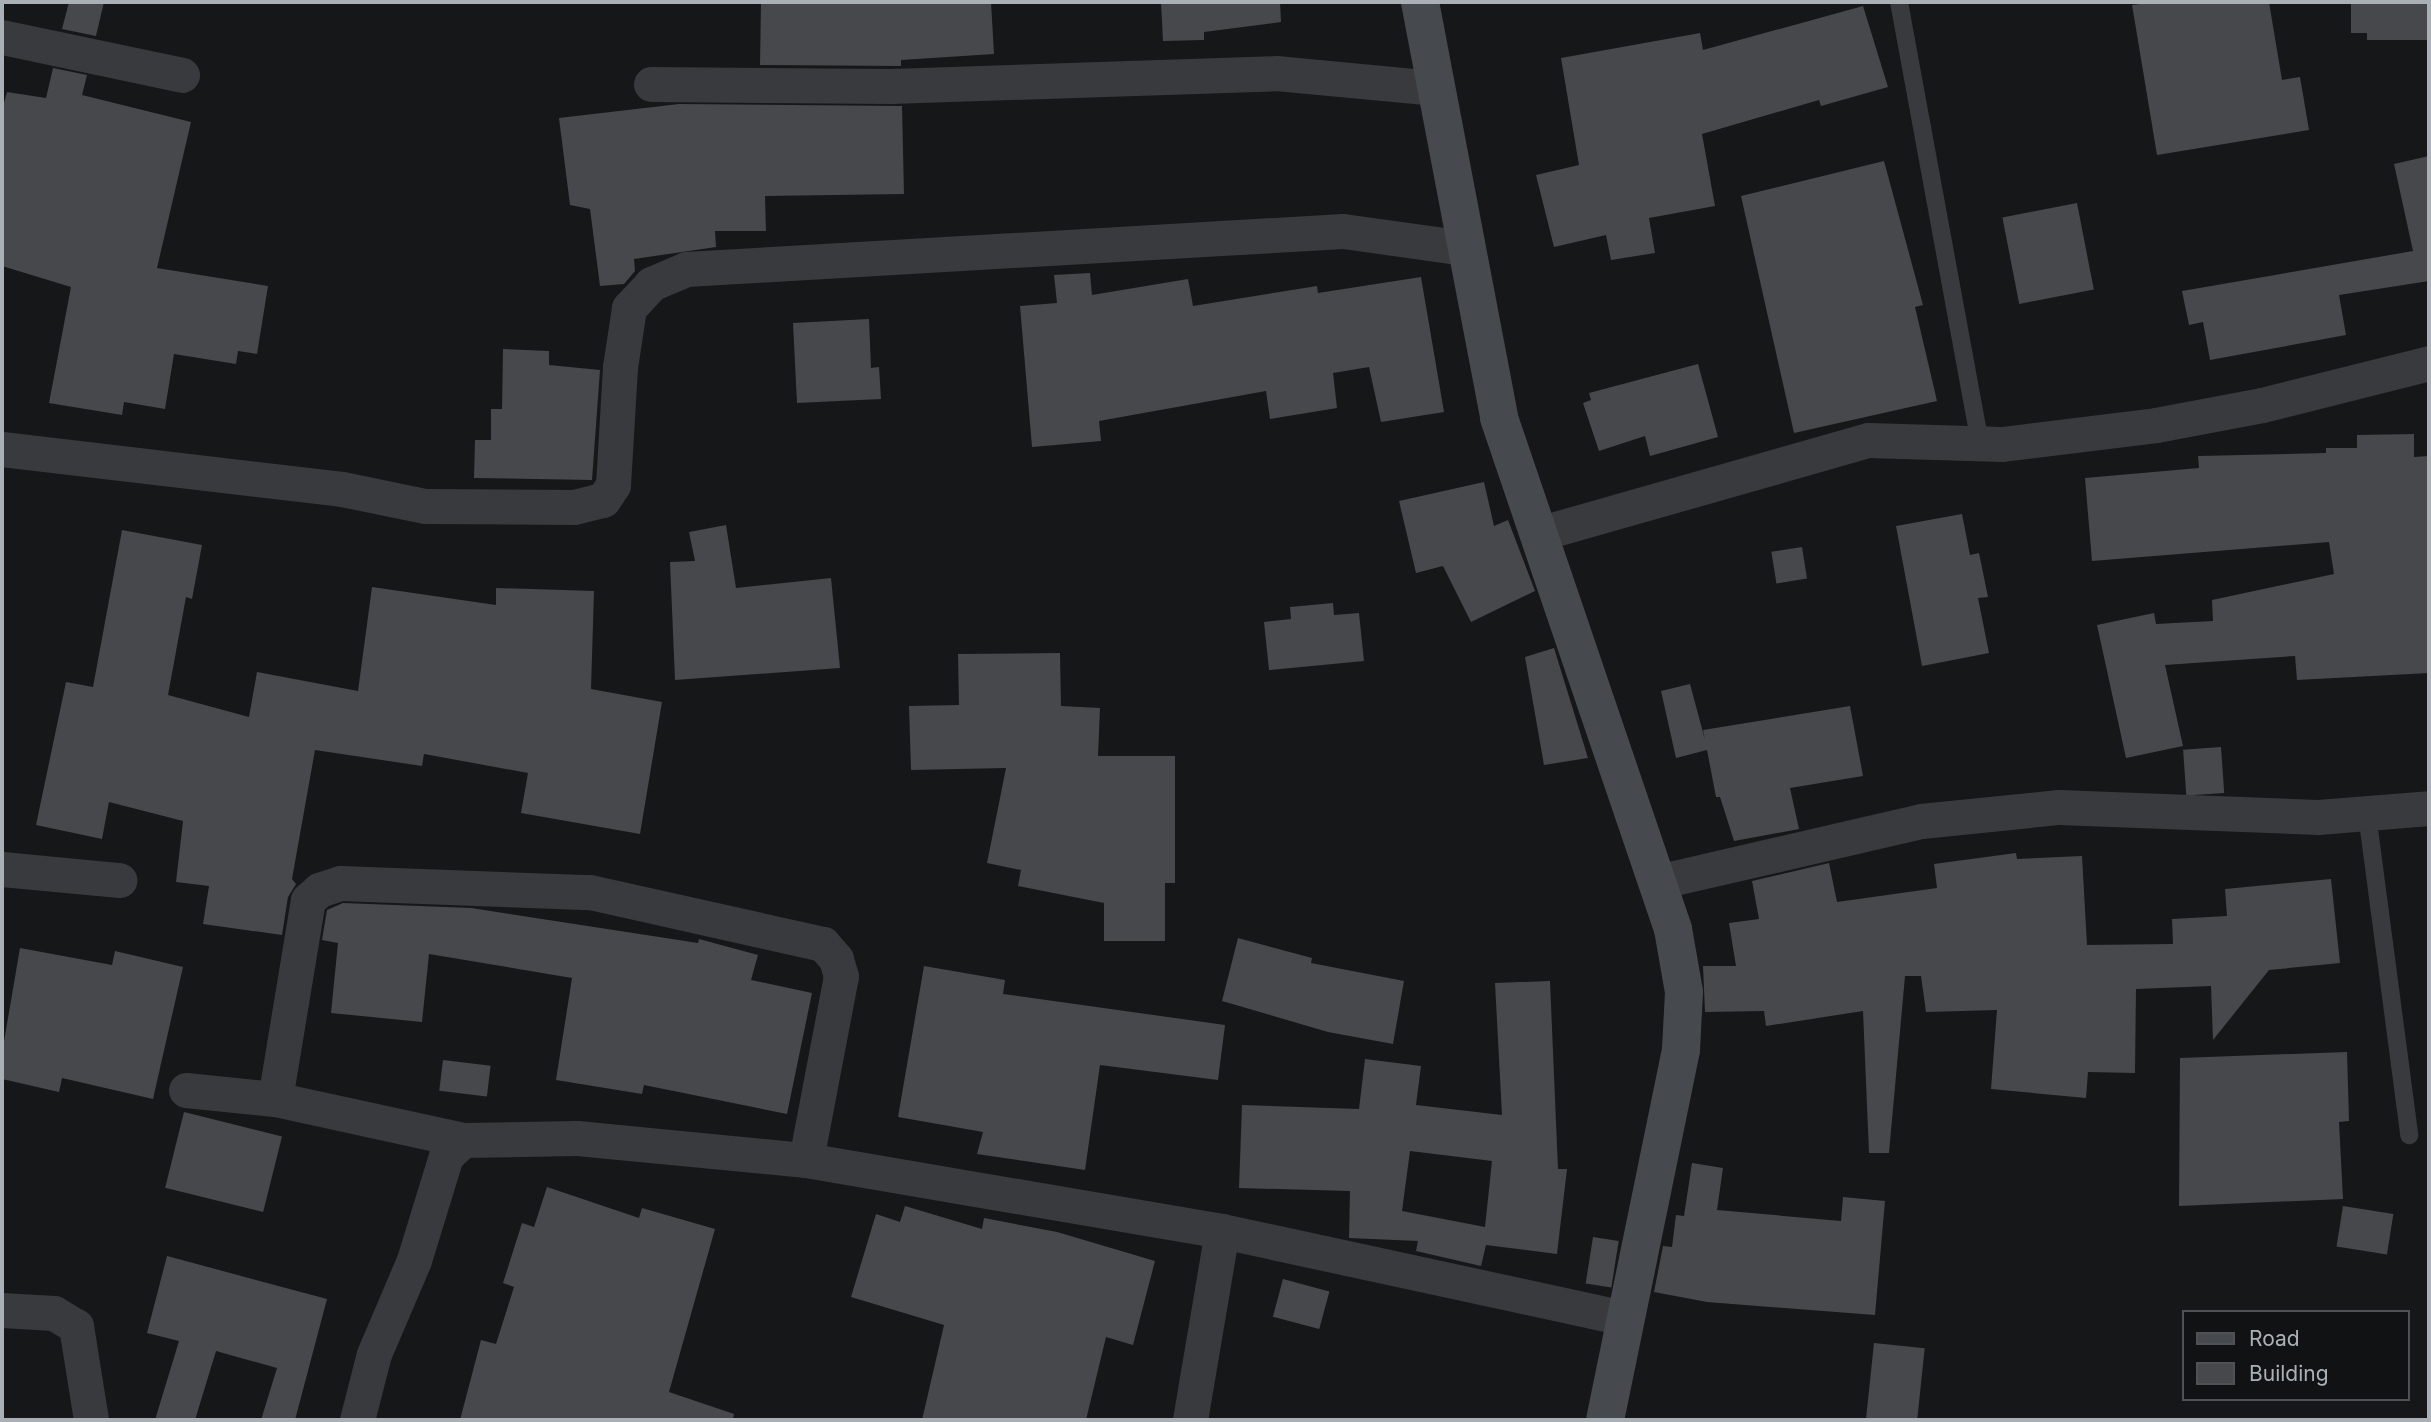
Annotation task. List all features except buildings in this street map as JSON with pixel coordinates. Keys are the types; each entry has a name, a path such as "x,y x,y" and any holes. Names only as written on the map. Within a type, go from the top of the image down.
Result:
{"street":[{"path":"1420,2 1499,418 1673,929 1684,992 1681,1050 1605,1420"},
{"path":"2,37 183,75"},
{"path":"651,84 891,86 1276,73 1436,88"},
{"path":"2,449 342,489 425,506 574,507 603,500 614,485 620,367 629,308 650,285 686,268 1343,230 1466,248"},
{"path":"1538,534 1867,440 1980,443 2156,425 2262,405 2429,363"},
{"path":"1657,882 1921,821 2059,807 2318,817 2429,808"},
{"path":"2,869 119,880"},
{"path":"275,1100 308,900 319,890 340,883 590,892 823,944 836,958 841,976 806,1160"},
{"path":"186,1090 275,1100 463,1140 577,1138 806,1160 1222,1231 1626,1318"},
{"path":"357,1420 374,1354 414,1260 446,1156 463,1140"},
{"path":"1190,1420 1222,1231"},
{"path":"2,1310 54,1313 76,1326 91,1420"}],"lane":[{"path":"1899,2 1980,443"},
{"path":"2367,814 2409,1135"}]}
